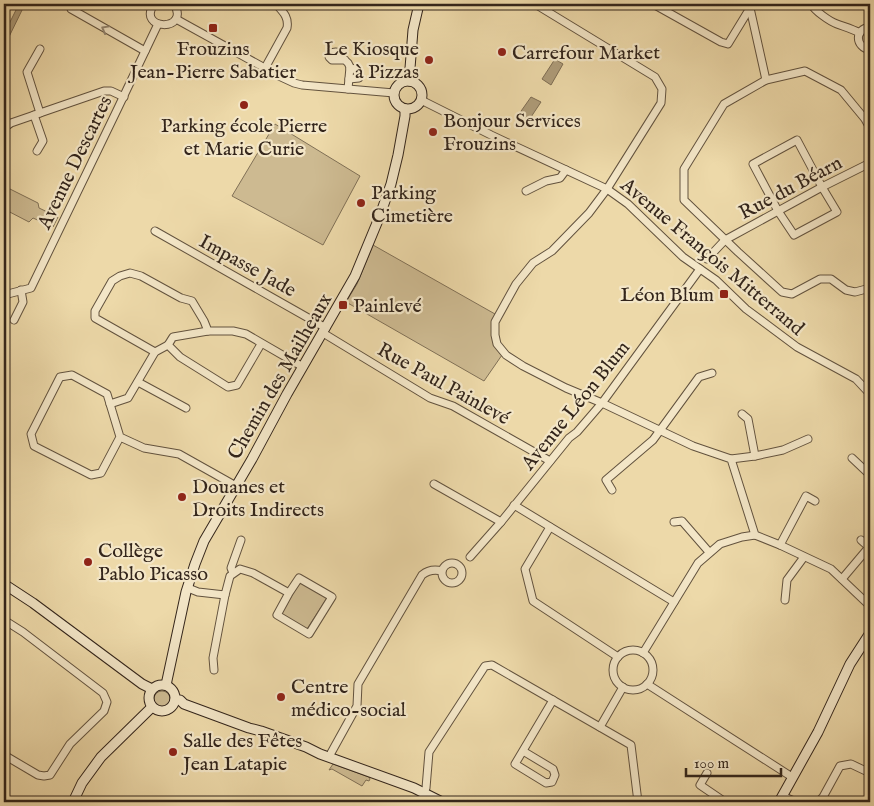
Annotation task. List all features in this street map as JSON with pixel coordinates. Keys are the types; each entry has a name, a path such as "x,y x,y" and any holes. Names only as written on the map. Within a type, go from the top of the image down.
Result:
{"street":[{"path":"70,4 71,9 145,51"},
{"path":"152,4 152,18 162,25 170,24 176,19 177,12 174,4"},
{"path":"265,68 287,28 286,16 276,4"},
{"path":"409,80 413,30 419,4"},
{"path":"535,4 655,78 662,89 661,103 607,189 588,213 552,251 533,264 516,284 495,322 497,344 506,355 523,366 566,388 693,446 731,459 783,450 808,439"},
{"path":"653,4 721,42 728,44 751,6"},
{"path":"811,4 814,9 835,23 860,33"},
{"path":"751,6 766,80"},
{"path":"176,19 280,78 294,83 394,94"},
{"name":"Avenue Descartes","path":"4,295 31,288 158,24"},
{"path":"870,27 866,28 859,36 859,43 864,48 870,50"},
{"path":"37,151 42,140 27,72 40,49"},
{"path":"346,60 350,68 355,69 360,76 357,79 349,78 348,90"},
{"path":"870,128 841,90 805,71 766,80 724,104 684,169 684,200 782,292 792,294 820,279 830,279 846,290 855,292 870,288"},
{"path":"409,80 420,88 422,96 421,100 414,107 405,109 396,102 394,94 398,84 409,80"},
{"path":"4,128 11,123 104,91 111,91 124,97"},
{"name":"Avenue François Mitterrand","path":"421,100 491,136 607,189 628,204 683,257 716,280 746,309 797,347 856,379 870,394"},
{"name":"Chemin des Mailheaux","path":"166,685 188,588 204,541 355,276 379,218 390,184 398,155 405,109"},
{"path":"797,140 822,187 838,212 794,235 778,211 753,164 797,140"},
{"name":"Rue du Béarn","path":"707,259 725,240 870,163"},
{"path":"526,191 546,181 560,178 566,170"},
{"name":"Impasse Jade","path":"155,231 325,330"},
{"name":"Avenue Léon Blum","path":"470,557 569,438 577,432 602,403 700,269"},
{"path":"155,352 95,318 95,311 112,281 120,276 130,273 141,276 181,298 192,301 208,331"},
{"path":"14,320 23,302 21,290"},
{"name":"Rue Paul Painlevé","path":"325,330 430,398 453,406 550,461"},
{"path":"110,404 128,398 155,352 168,345 173,337 208,331 233,331 246,334 303,367"},
{"path":"168,345 180,357 228,387 236,385 261,344"},
{"path":"612,490 606,480 653,440 699,377 712,373"},
{"path":"72,375 107,394 120,437 101,473 91,475 34,446 30,434 60,377 72,375"},
{"path":"138,382 186,408"},
{"path":"742,414 748,419 755,456"},
{"path":"120,437 144,448 179,454 236,486"},
{"path":"852,458 870,475"},
{"path":"731,459 754,535"},
{"path":"434,484 501,522"},
{"path":"780,546 806,496 815,501"},
{"path":"514,505 674,602"},
{"path":"674,522 682,521 709,552"},
{"path":"550,528 525,569 533,600 618,657"},
{"path":"643,653 698,563 720,544 742,537 754,535 831,569 870,606"},
{"path":"233,574 231,568 241,540"},
{"path":"842,579 869,548 861,540"},
{"path":"786,600 787,580 804,557"},
{"path":"214,670 213,658 230,576 240,569 253,573 289,593"},
{"path":"330,757 357,706 358,684 422,574 430,570 442,570"},
{"path":"299,578 332,597 309,634 277,616 289,593 299,578"},
{"path":"4,584 33,603 142,684 150,692"},
{"path":"188,588 198,592 225,595"},
{"path":"4,620 23,632 103,693 107,702 104,711 70,744 50,775 38,775 4,755"},
{"path":"796,802 780,799 818,732 850,664 870,633"},
{"path":"630,651 643,653 650,659 653,668 652,676 643,688 633,690 623,687 614,675 614,665 618,657 630,651"},
{"path":"424,793 429,752 485,666 492,665 631,745 638,802"},
{"path":"647,684 792,777"},
{"path":"160,685 166,685 173,692 173,702 168,709 158,710 152,707 149,701 150,692 160,685"},
{"path":"600,727 623,687"},
{"path":"523,751 553,769 555,775 552,782 546,783 515,764 553,700"},
{"path":"173,702 184,704 306,747 424,793 442,802"},
{"path":"73,802 82,783 101,757 152,707"},
{"path":"818,802 823,797 840,766 850,764 870,773"},
{"path":"707,773 700,785 725,802"}],"shaded area":[{"path":"19,4 25,4 4,47 4,34"},
{"path":"555,59 563,64 551,85 542,79"},
{"path":"531,97 541,102 529,120 519,114"},
{"path":"275,124 360,176 323,245 232,196"},
{"path":"4,186 38,203 39,208 58,217 53,227 33,218 29,222 4,209"},
{"path":"373,245 495,314 493,336 496,346 502,355 484,381 346,302 357,284"},
{"path":"300,582 327,598 307,629 281,614"},
{"path":"159,691 165,691 170,696 168,705 159,707 154,702 154,696"},
{"path":"333,764 370,779 369,781 366,780 362,786 332,769 329,770"}],"place":[{"name":"Frouzins Jean-Pierre Sabatier","path":"213,28"},
{"name":"Carrefour Market","path":"502,52"},
{"name":"Le Kiosque à Pizzas","path":"429,60"},
{"name":"Parking école Pierre et Marie Curie","path":"244,105"},
{"name":"Bonjour Services Frouzins","path":"433,132"},
{"name":"Parking Cimetière","path":"361,203"},
{"name":"Léon Blum","path":"724,294"},
{"name":"Painlevé","path":"343,305"},
{"name":"Douanes et Droits Indirects","path":"182,497"},
{"name":"Collège Pablo Picasso","path":"88,562"},
{"name":"Centre médico-social","path":"281,697"},
{"name":"Salle des Fêtes Jean Latapie","path":"173,752"}]}
